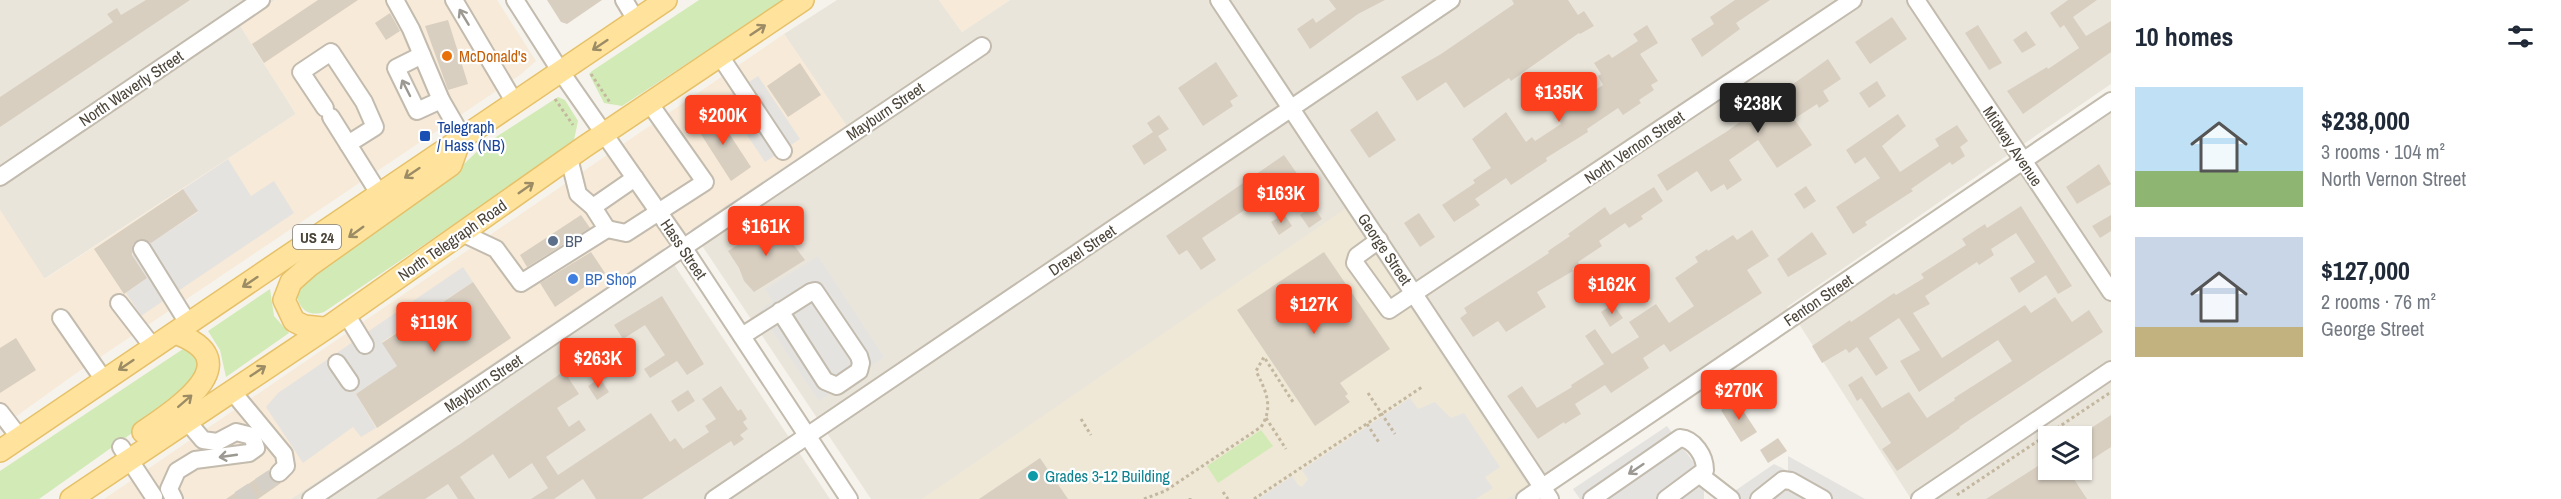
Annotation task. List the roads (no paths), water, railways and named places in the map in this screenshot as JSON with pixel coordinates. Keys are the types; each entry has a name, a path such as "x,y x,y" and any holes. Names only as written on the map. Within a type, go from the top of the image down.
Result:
{"main road":[{"path":"323,328 304,326 294,321 284,300 286,290 309,266 384,202 451,165 462,139 666,0"},
{"name":"North Telegraph Road","path":"71,499 125,453 186,420 345,314 569,158 803,0"},
{"name":"US 24","path":"0,451 182,328 384,202"},
{"path":"55,499 60,491 125,453 197,390 206,377 208,365 204,350 182,328"}],"street":[{"name":"North Waverly Street","path":"0,177 261,0"},
{"path":"394,0 411,28 441,100 462,139"},
{"path":"454,0 516,104"},
{"name":"Hass Street","path":"516,0 561,72 683,247 849,499"},
{"path":"624,0 636,21"},
{"name":"George Street","path":"1219,0 1546,493"},
{"name":"Drexel Street","path":"714,499 1451,0"},
{"name":"North Vernon Street","path":"1379,240 1357,256 1356,266 1387,310 1416,294 1853,0"},
{"name":"Midway Avenue","path":"1916,0 2111,292"},
{"name":"Mayburn Street","path":"311,499 982,46"},
{"path":"348,144 375,127 364,102 331,52 301,72 384,202"},
{"path":"422,55 396,68 417,111 441,100"},
{"path":"720,56 783,151"},
{"name":"Fenton Street","path":"1524,499 1546,493 2111,101"},
{"path":"569,158 578,194 592,207 607,228 626,233 705,182 650,104"},
{"path":"592,207 635,178"},
{"path":"462,233 496,249 521,283 607,228"},
{"path":"142,249 182,328"},
{"path":"742,336 780,311 815,291 859,356 861,363 859,370 837,386 825,381 780,311"},
{"path":"118,303 153,347"},
{"path":"345,314 365,345"},
{"path":"61,318 104,380"},
{"path":"337,363 350,382"},
{"path":"1920,499 2111,370"},
{"path":"231,390 284,454 286,466 279,473"},
{"path":"0,412 20,438"},
{"path":"174,499 169,489 177,471 195,460 249,453 256,448 252,436 236,432 218,442 203,440 186,420"},
{"path":"1592,499 1680,438 1692,442 1705,463 1705,470 1666,499"},
{"path":"125,453 154,497"},
{"path":"1700,475 1731,499"},
{"path":"1759,499 1783,480 1791,480 1823,499"}],"tunnel":[{"path":"239,499 279,473"}],"place":[{"name":"McDonald's","path":"447,56"},
{"name":"Telegraph / Hass (NB)","path":"425,136"},
{"name":"BP","path":"553,241"},
{"name":"BP Shop","path":"573,279"},
{"name":"Grades 3-12 Building","path":"1033,476"}]}
